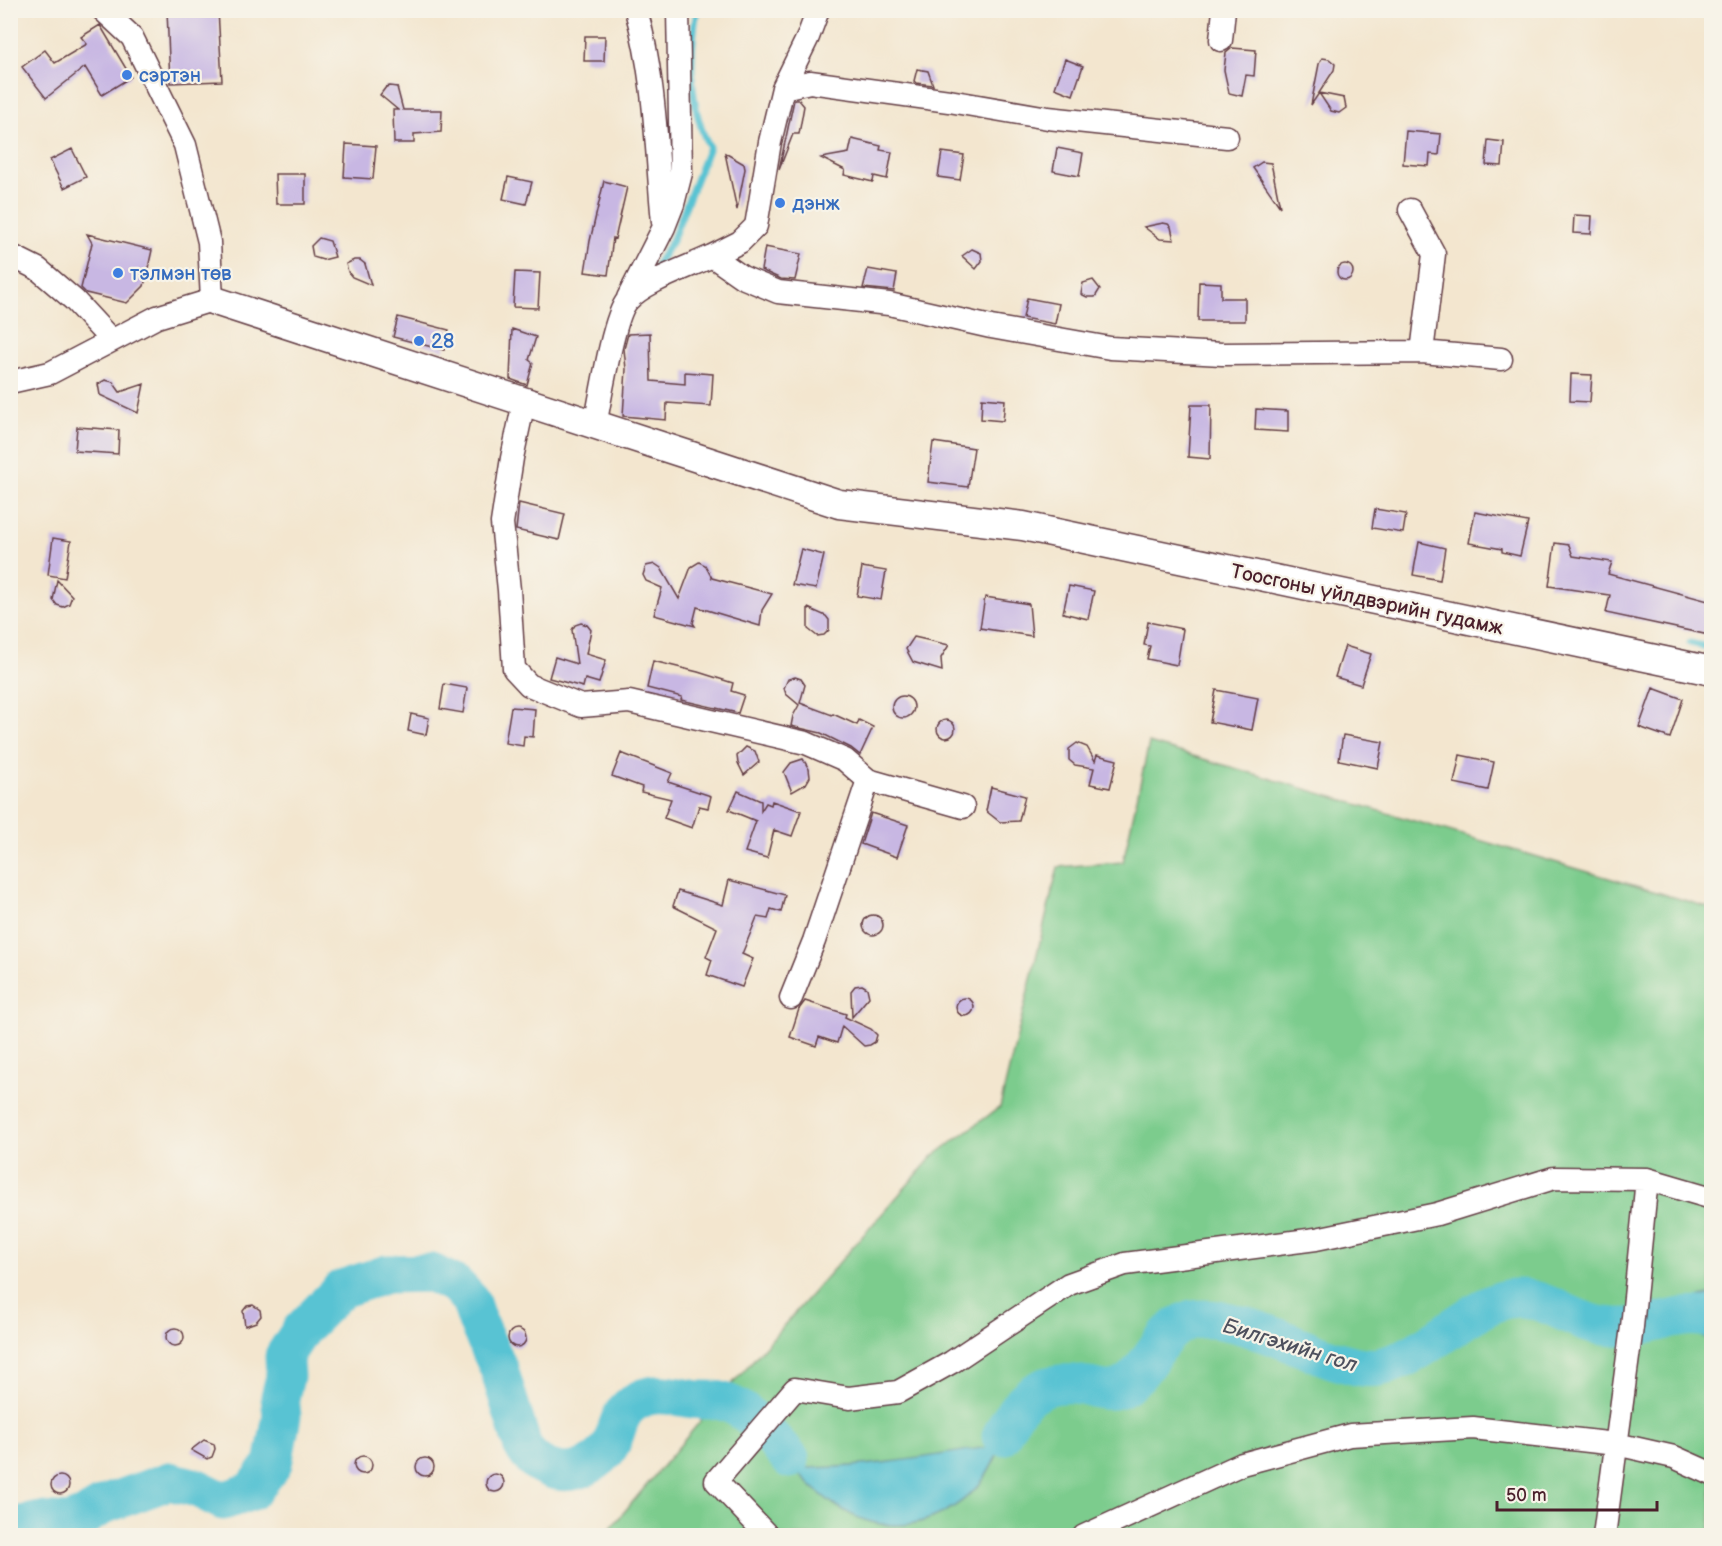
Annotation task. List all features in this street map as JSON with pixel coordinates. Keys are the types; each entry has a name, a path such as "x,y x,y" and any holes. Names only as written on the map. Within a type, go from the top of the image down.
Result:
{"main road":[{"name":"Тоосгоны үйлдвэрийн гудамж","path":"212,300 839,504 1023,526 1712,671"}],"street":[{"path":"10,382 50,373 157,317 212,300 209,242 185,145 132,37 103,10"},
{"path":"636,10 643,33 654,98 664,227"},
{"path":"595,426 616,325 664,227 681,174 678,10"},
{"path":"626,302 642,288 740,242 756,226 770,142 783,88 808,37 818,10"},
{"path":"1221,40 1224,10"},
{"path":"783,88 810,82 949,101 1048,118 1227,137"},
{"path":"1410,210 1434,254 1422,352"},
{"path":"10,255 47,276 74,300 111,340"},
{"path":"712,256 742,277 778,291 889,304 991,327 1110,348 1222,354 1422,352 1501,359"},
{"path":"524,402 502,523 510,590 514,669 529,685 581,706 629,702 806,743 845,760 868,780 963,807"},
{"path":"790,998 814,941 868,780"},
{"path":"768,1536 716,1481 795,1389 849,1398 897,1392 952,1362 1069,1284 1125,1264 1316,1239 1437,1214 1554,1178 1647,1179 1712,1198"},
{"path":"1604,1536 1632,1327 1647,1179"},
{"path":"1084,1536 1242,1464 1350,1435 1473,1428 1616,1444 1674,1457 1712,1473"}],"green space":[{"path":"1149,743 1711,908 1711,1535 604,1536 718,1400 933,1156 1000,1107 1058,867 1123,862"}],"water":[{"path":"1711,1294 1711,1342 1680,1326 1666,1325 1646,1328 1647,1322"},
{"path":"1029,1391 1032,1396 1017,1411 993,1464 978,1486 946,1511 932,1518 906,1525 881,1524 859,1518 838,1507 801,1476 767,1438 771,1433 805,1468 874,1464 987,1447 997,1436 1015,1404"}],"building":[{"path":"167,10 218,10 222,81 170,83"},
{"path":"100,25 131,77 102,95 85,67 46,98 22,67 45,50 55,63 87,44 81,37"},
{"path":"585,36 605,36 604,61 584,61"},
{"path":"1232,48 1256,50 1254,76 1246,75 1242,96 1229,93 1224,70 1226,53"},
{"path":"1322,58 1329,59 1335,64 1334,70 1311,105 1319,64"},
{"path":"1065,59 1083,66 1073,95 1055,88"},
{"path":"917,69 928,71 933,85 914,81"},
{"path":"386,87 397,87 403,110 442,110 441,132 414,134 414,143 394,143 393,110 398,110 380,95"},
{"path":"1319,93 1344,98 1346,108 1339,113 1331,111"},
{"path":"794,100 799,100 804,106 799,134 793,134 779,170"},
{"path":"1406,131 1441,134 1439,155 1430,154 1429,166 1403,164"},
{"path":"852,139 881,146 880,150 892,152 887,179 874,176 873,182 844,175 845,170 821,158 849,153"},
{"path":"1488,140 1504,142 1502,166 1486,165"},
{"path":"346,144 376,146 373,179 344,177"},
{"path":"1057,148 1083,153 1079,176 1053,171"},
{"path":"72,149 86,177 64,188 50,160"},
{"path":"942,152 964,155 960,180 938,177"},
{"path":"725,153 744,164 737,210"},
{"path":"1262,162 1271,163 1280,207 1253,168"},
{"path":"275,174 305,174 305,204 276,204"},
{"path":"508,177 532,182 526,204 503,199"},
{"path":"604,181 627,187 615,239 613,238 608,275 585,272"},
{"path":"1574,215 1592,216 1591,234 1573,233"},
{"path":"1163,223 1171,227 1174,240 1160,239 1144,227"},
{"path":"87,234 152,250 144,286 127,303 86,293 81,288 92,243"},
{"path":"319,238 330,241 335,257 323,260 313,257 311,246"},
{"path":"765,247 801,254 795,280 781,279 761,270"},
{"path":"972,249 981,253 982,261 976,269 962,256"},
{"path":"360,260 365,264 371,285 352,277 348,272 346,264"},
{"path":"1342,264 1348,264 1353,272 1351,278 1342,280 1337,275 1337,269"},
{"path":"868,269 897,274 894,291 863,288"},
{"path":"515,272 540,273 538,308 513,307"},
{"path":"1093,280 1100,289 1095,297 1081,294 1083,283"},
{"path":"1199,282 1221,283 1221,298 1245,298 1245,321 1198,321"},
{"path":"1027,298 1059,304 1055,324 1023,318"},
{"path":"398,317 449,330 444,350 393,337"},
{"path":"512,329 536,337 529,360 533,363 527,385 510,379"},
{"path":"650,333 651,381 685,384 685,372 713,374 711,406 667,403 666,420 623,416 626,369 624,349 628,334"},
{"path":"1571,374 1592,375 1590,402 1570,401"},
{"path":"105,380 113,382 120,392 144,384 138,413 100,395 98,384"},
{"path":"982,398 1005,400 1003,421 981,419"},
{"path":"1191,405 1211,405 1210,459 1188,457"},
{"path":"1256,409 1288,411 1288,432 1255,430"},
{"path":"77,427 119,430 118,454 75,451"},
{"path":"933,442 974,448 968,487 928,482"},
{"path":"519,503 565,514 559,540 516,530"},
{"path":"1375,509 1406,514 1403,533 1372,528"},
{"path":"1475,512 1528,522 1520,556 1502,552 1502,549 1469,543"},
{"path":"53,538 71,541 65,578 48,575"},
{"path":"1419,542 1445,548 1440,580 1413,575"},
{"path":"1555,543 1569,545 1573,556 1612,562 1608,574 1712,602 1712,624 1709,635 1606,613 1610,595 1549,586"},
{"path":"801,549 824,555 816,589 792,585"},
{"path":"699,562 705,565 712,578 772,594 762,610 760,626 697,607 693,623 695,626 654,615 662,588 646,581 643,575 646,566 655,564 661,568 679,599 691,567"},
{"path":"862,567 886,571 881,600 857,596"},
{"path":"57,580 72,596 69,604 63,607 57,605 53,600"},
{"path":"1069,586 1094,591 1088,619 1063,613"},
{"path":"985,597 1029,604 1032,636 980,628"},
{"path":"808,608 826,616 829,620 829,630 824,635 817,636 808,629"},
{"path":"1148,622 1183,629 1177,665 1147,659 1150,646 1144,645"},
{"path":"581,623 587,625 591,630 586,654 606,660 599,683 585,679 583,687 549,678 555,657 577,664 572,630 575,625"},
{"path":"914,637 949,645 941,658 942,671 913,662 906,649"},
{"path":"1345,646 1371,654 1361,685 1335,677"},
{"path":"653,661 733,683 731,691 744,695 738,713 681,700 682,697 647,688"},
{"path":"795,677 801,679 805,685 800,703 857,725 859,720 873,727 860,755 821,733 791,726 799,705 786,694 784,688 788,679"},
{"path":"444,684 467,688 463,713 440,709"},
{"path":"1653,688 1683,699 1670,738 1639,727"},
{"path":"1216,690 1258,698 1252,730 1210,722"},
{"path":"899,696 907,696 914,703 914,711 907,718 899,718 892,711 892,703"},
{"path":"511,707 535,709 533,737 524,736 523,746 505,743"},
{"path":"411,714 429,718 426,735 408,731"},
{"path":"942,720 950,720 955,725 953,736 942,738 937,733 937,725"},
{"path":"1343,735 1383,742 1378,768 1339,760"},
{"path":"1077,743 1087,747 1095,761 1097,755 1117,760 1110,788 1090,784 1094,768 1075,765 1069,760 1069,749"},
{"path":"746,747 755,751 759,762 744,775 737,756"},
{"path":"621,753 672,773 668,782 711,796 708,808 699,806 692,828 664,818 671,799 641,792 642,787 612,776"},
{"path":"1460,755 1494,762 1488,790 1454,783"},
{"path":"803,759 809,769 810,777 806,784 792,792 784,772 791,763"},
{"path":"991,787 1025,796 1019,821 1000,822 986,811"},
{"path":"738,791 761,801 761,811 766,803 771,805 772,801 801,811 792,836 774,830 767,858 745,852 756,821 729,810"},
{"path":"871,813 908,825 897,857 861,844"},
{"path":"729,880 785,895 781,912 771,909 768,919 757,917 742,954 753,959 742,987 707,975 712,960 706,957 717,928 673,906 678,891 723,905"},
{"path":"873,915 880,918 883,925 880,932 873,935 866,932 863,925 866,918"},
{"path":"862,985 867,988 869,997 852,1017 851,991 855,986"},
{"path":"961,998 969,998 974,1003 972,1014 961,1016 956,1011 956,1003"},
{"path":"805,1001 846,1014 845,1017 871,1029 877,1035 875,1042 864,1046 842,1026 837,1043 819,1037 816,1046 790,1037 799,1009"},
{"path":"253,1305 260,1310 261,1316 256,1322 245,1326 243,1311 247,1306"},
{"path":"171,1328 179,1328 184,1333 182,1344 171,1346 166,1341 166,1333"},
{"path":"513,1329 521,1329 526,1334 524,1345 513,1347 508,1342 508,1334"},
{"path":"204,1440 214,1444 215,1449 212,1457 207,1459 191,1450"},
{"path":"359,1456 367,1456 372,1461 370,1472 359,1474 354,1469 354,1461"},
{"path":"421,1458 429,1458 434,1463 432,1474 421,1476 416,1471 416,1463"},
{"path":"491,1474 499,1474 504,1479 502,1490 491,1492 486,1487 486,1479"},
{"path":"56,1476 64,1476 69,1481 67,1492 56,1494 51,1489 51,1481"}],"waterway":[{"path":"656,266 672,241 709,147 697,114 692,80 697,10"},
{"path":"1690,643 1712,648"},
{"name":"Билгэхийн гол","path":"10,1529 40,1521 68,1523 106,1504 169,1481 197,1488 223,1501 252,1491 273,1464 282,1416 280,1397 285,1377 284,1356 301,1330 341,1289 387,1274 432,1273 456,1285 470,1300 499,1369 522,1444 532,1458 545,1467 565,1472 580,1469 595,1462 607,1451 627,1408 640,1399 655,1395 718,1400 732,1405 751,1417 790,1459"},
{"name":"Билгэхийн гол","path":"1001,1436 1014,1412 1031,1395 1041,1389 1066,1384 1108,1390 1117,1389 1128,1383 1170,1333 1180,1325 1192,1320 1225,1321 1264,1332 1335,1360 1356,1366 1373,1367 1393,1363 1408,1356 1482,1309 1512,1298 1525,1298 1539,1302 1591,1323 1611,1327 1638,1326 1688,1317 1712,1320"}],"place":[{"name":"сэртэн","path":"127,75"},
{"name":"дэнж","path":"780,203"},
{"name":"тэлмэн төв","path":"118,273"},
{"name":"28","path":"419,341"}]}
